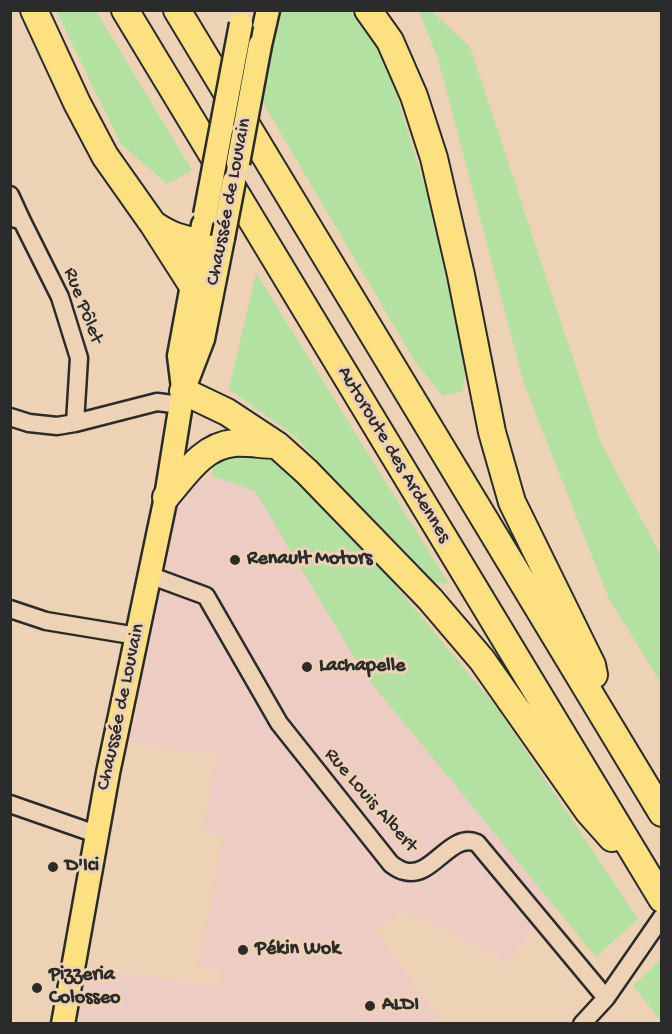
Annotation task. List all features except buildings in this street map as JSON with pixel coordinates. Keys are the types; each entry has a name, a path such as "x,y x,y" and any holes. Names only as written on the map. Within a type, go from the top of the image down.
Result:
{"highway":[{"path":"34,10 77,103 105,156 192,285"},
{"name":"Autoroute des Ardennes","path":"125,10 657,892"},
{"path":"177,10 662,813"},
{"path":"368,10 390,41 414,96 434,158 461,275 492,432 512,502 592,665 602,714"},
{"path":"153,224 180,239 211,240"},
{"path":"182,398 228,412 277,445 307,472 430,599 482,660 588,812 657,892"},
{"path":"166,497 201,456 214,448 233,443 277,445"}],"main road":[{"name":"Chaussée de Louvain","path":"182,398 179,356 192,285 211,240 268,10"},
{"name":"Chaussée de Louvain","path":"63,1023 96,834 166,497 182,398 203,339 211,240 205,215 247,15"},
{"path":"247,15 260,45"}],"street":[{"name":"Rue Pôlet","path":"10,195 16,219 60,297 80,357 75,423"},
{"path":"10,417 29,423 57,426 182,398"},
{"name":"Rue Louis Albert","path":"149,575 206,596 279,723 391,864 401,871 411,873 423,869 461,841 470,840 477,843 606,998"},
{"path":"10,609 46,621 137,636"},
{"path":"10,804 96,834"},
{"path":"582,1023 606,998 662,917"}],"shaded area":[{"path":"212,476 255,491 364,674 555,906 507,962 485,949 403,911 375,930 440,1018 435,1023 63,1024 73,966 221,987 223,972 198,968 224,836 204,832 217,755 114,741 166,497"}],"green space":[{"path":"56,11 96,11 192,170 167,184 121,144"},
{"path":"279,11 351,11 386,60 429,200 466,366 463,391 443,396 416,363 263,103"},
{"path":"419,11 432,11 470,47 601,443 661,556 661,683 609,599 524,384 438,59"},
{"path":"256,273 449,584 426,581 297,438 229,389"},
{"path":"249,450 271,457 336,514 498,709 638,919 596,957 364,674 255,491 212,476 215,462"},
{"path":"661,959 661,1021 633,986"}],"place":[{"name":"Renault Motors","path":"235,560"},
{"name":"Lachapelle","path":"307,667"},
{"name":"D'Ici","path":"53,867"},
{"name":"Pékin Wok","path":"243,950"},
{"name":"Pizzeria Colosseo","path":"37,988"},
{"name":"ALDI","path":"370,1006"}]}
